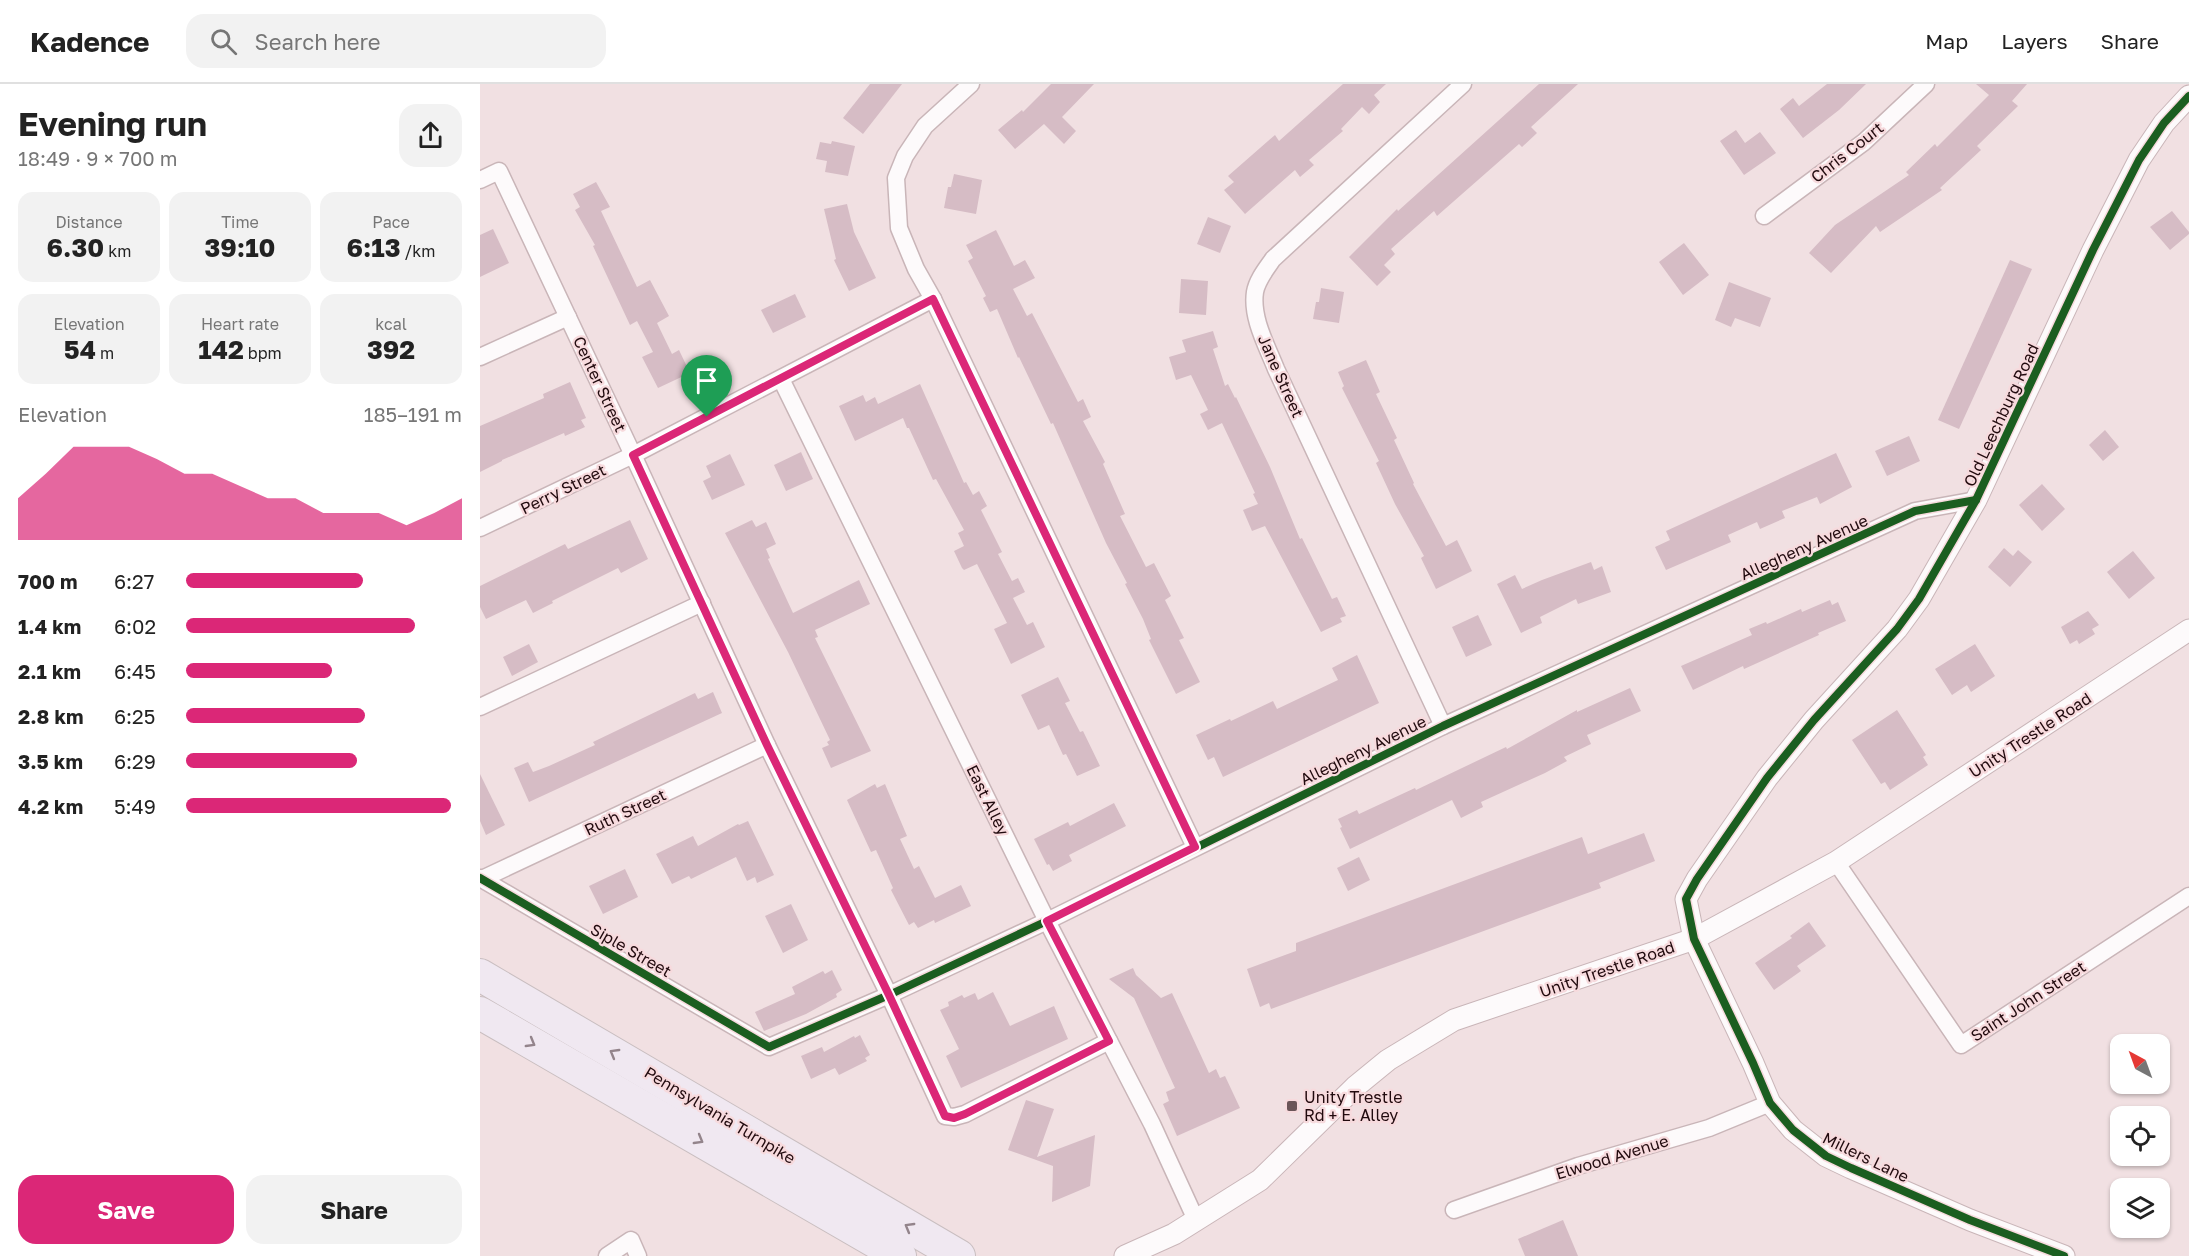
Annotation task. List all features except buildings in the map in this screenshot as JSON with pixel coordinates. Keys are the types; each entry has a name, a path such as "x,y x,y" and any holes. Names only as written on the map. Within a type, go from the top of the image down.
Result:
{"highway":[{"name":"Pennsylvania Turnpike","path":"480,975 960,1256"},
{"name":"Pennsylvania Turnpike","path":"480,1013 900,1256"}],"street":[{"path":"971,84 925,126 905,156 896,178 898,228 1195,847"},
{"name":"Jane Street","path":"1443,726 1276,369 1257,321 1255,293 1273,259 1463,84"},
{"name":"Chris Court","path":"1764,216 1864,142 1926,84"},
{"name":"Old Leechburg Road","path":"1694,939 1686,899 1697,879 1767,778 1814,720 1897,629 1919,598 1976,500 2093,250 2139,160 2164,123 2189,96"},
{"name":"Center Street","path":"480,180 498,171 568,316 767,745 889,995 945,1116 954,1118 965,1114 1109,1041"},
{"name":"Perry Street","path":"480,528 633,455 933,299"},
{"path":"480,357 568,316"},
{"name":"East Alley","path":"781,379 1047,921 1152,1124 1196,1220"},
{"name":"Allegheny Avenue","path":"769,1047 889,995 1047,921 1443,726 1915,511 1976,500"},
{"path":"480,707 702,603"},
{"name":"Unity Trestle Road","path":"1125,1256 1174,1234 1260,1180 1355,1087 1388,1060 1454,1020 1694,939 1836,862 2189,630"},
{"name":"Ruth Street","path":"481,878 767,745"},
{"name":"Saint John Street","path":"1836,862 1961,1045 2189,896"},
{"name":"Siple Street","path":"481,878 769,1047"},
{"name":"Millers Lane","path":"1694,939 1770,1103 1793,1130 1826,1156 1970,1220 2064,1256"},
{"name":"Elwood Avenue","path":"1454,1210 1578,1166 1709,1128 1770,1103"},
{"path":"607,1256 631,1240 638,1256"}],"cycle path":[{"path":"2064,1256 1970,1220 1851,1168 1826,1156 1793,1130 1770,1103 1694,939 1686,899 1697,879 1767,778 1814,720 1897,629 1919,599 1976,500 2093,250 2139,160 2164,123 2189,96"},
{"path":"480,878 769,1047 889,995 1047,921 1443,726 1915,511 1976,500"}],"place":[{"name":"Unity Trestle Rd + E. Alley","path":"1292,1106"}],"route":[{"path":"933,299 1195,847 1047,921 1109,1041 954,1118 945,1116 889,995 767,745 633,455 707,417 933,299"}]}
